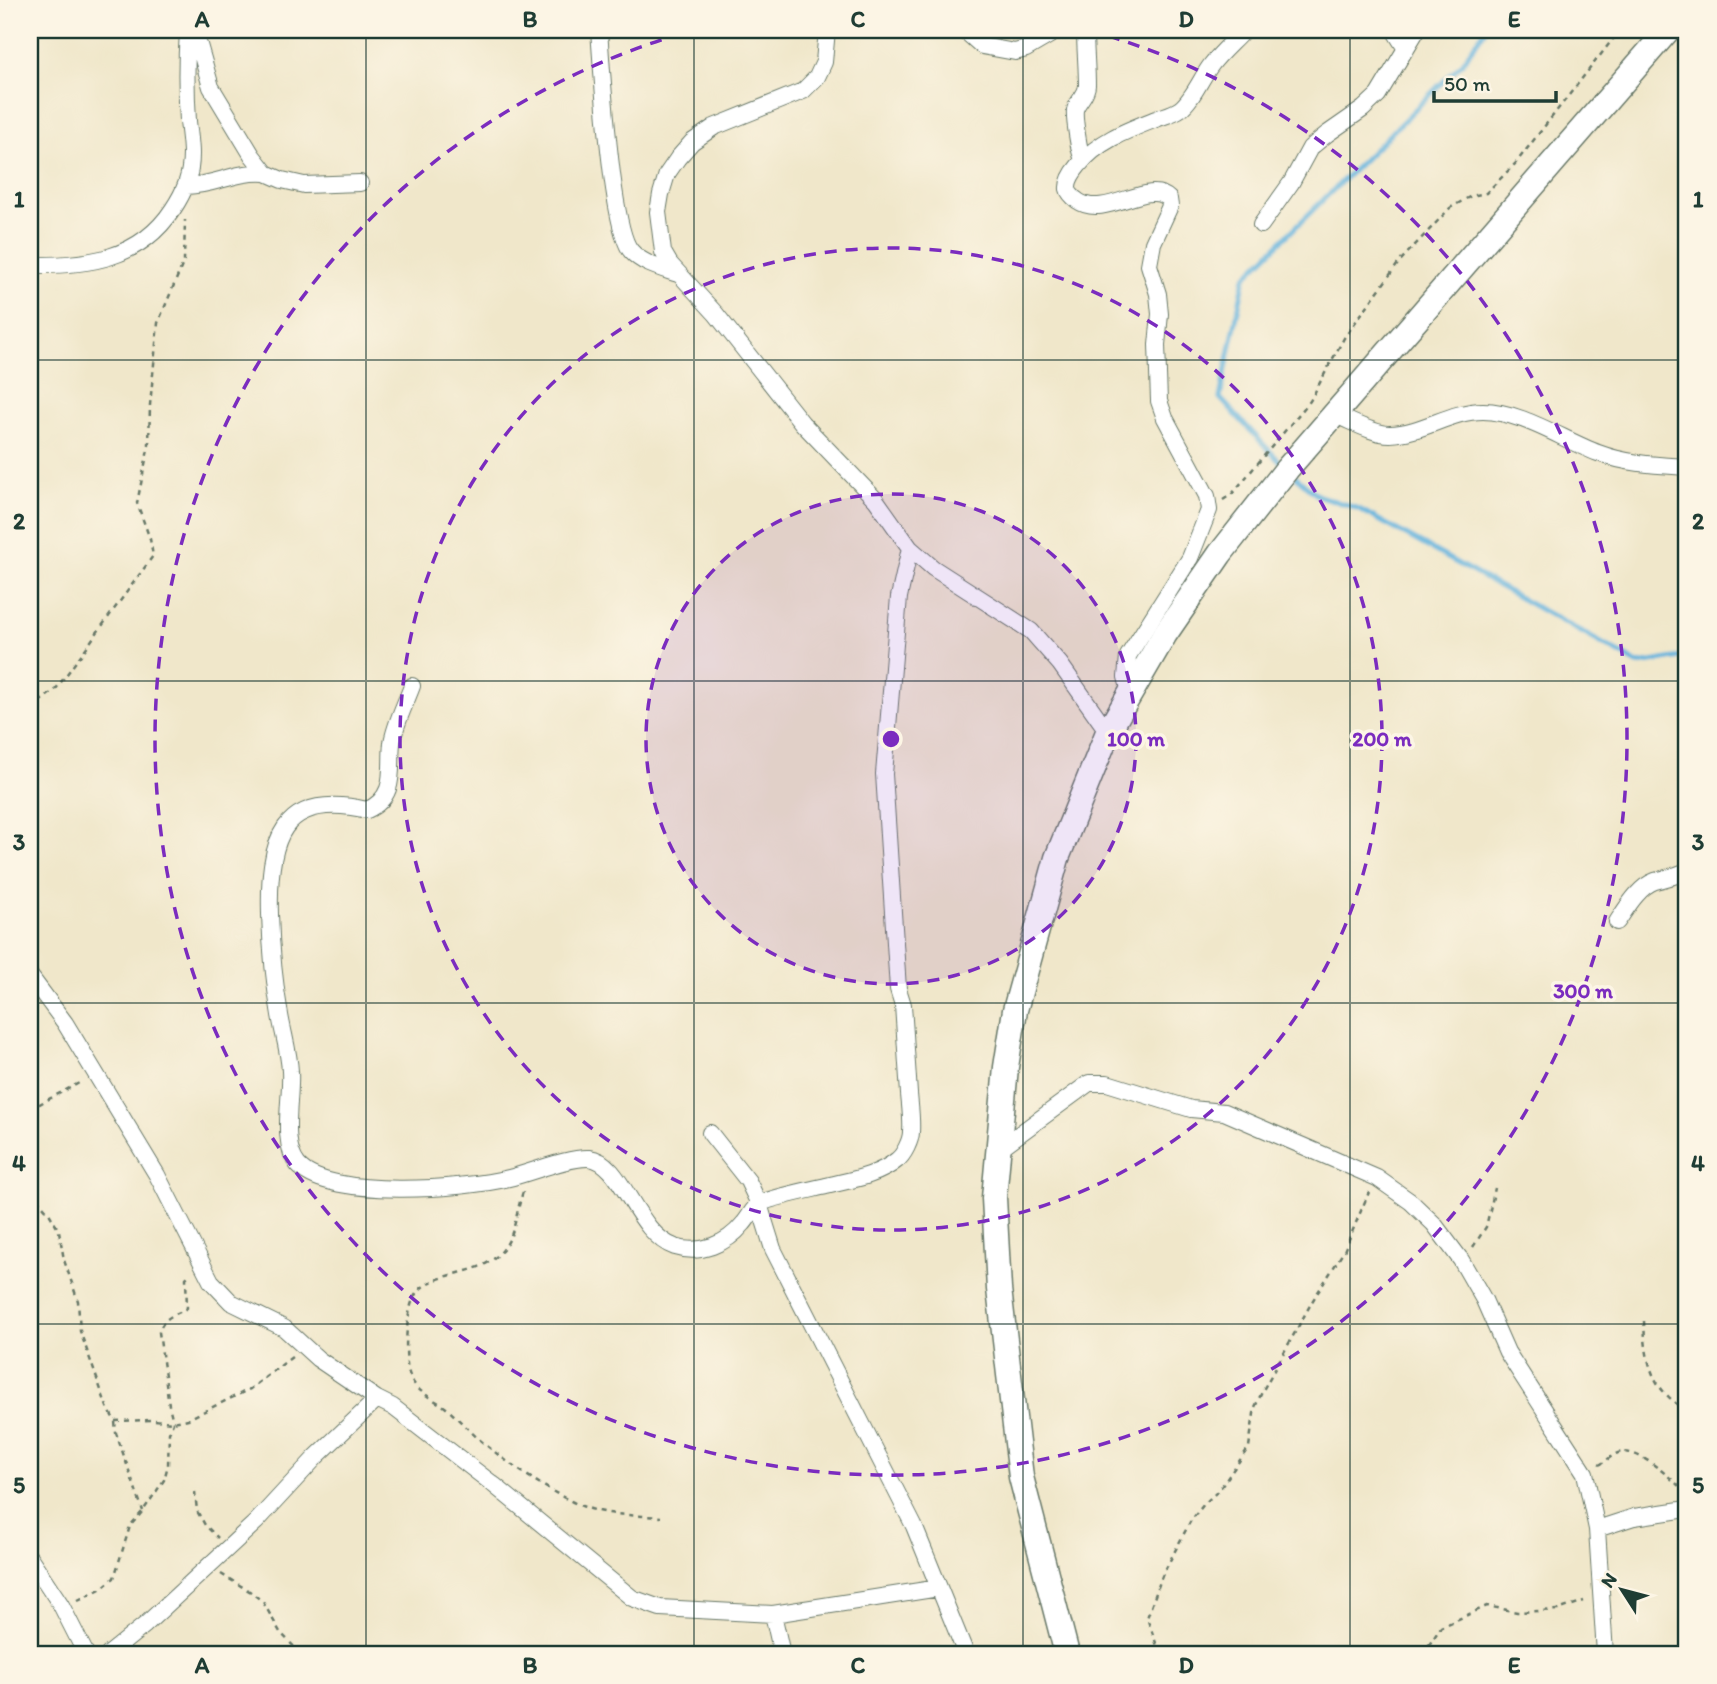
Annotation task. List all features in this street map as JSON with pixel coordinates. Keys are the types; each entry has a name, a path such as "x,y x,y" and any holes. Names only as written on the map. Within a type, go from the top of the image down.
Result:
{"highway":[{"path":"1066,1654 1021,1477 999,1289 994,1198 1006,1067 1015,1010 1057,858 1108,732 1165,634 1220,554 1287,469 1668,30"}],"street":[{"path":"188,30 199,45 211,87 266,173"},
{"path":"30,265 78,263 127,251 143,243 161,225 191,186 186,85 188,30"},
{"path":"599,30 614,182 624,240 632,253 648,263 678,274"},
{"path":"827,30 824,62 817,77 803,91 714,127 692,142 673,166 661,194 658,212 663,252 678,274 716,314 822,446 876,500 910,548 933,568 1031,631 1060,664 1108,732"},
{"path":"964,30 982,46 1015,52 1063,30"},
{"path":"1083,159 1079,152 1075,108 1087,86 1086,30"},
{"path":"1130,692 1126,677 1128,656 1190,558 1209,510 1207,496 1165,418 1159,401 1157,345 1160,314 1158,294 1149,265 1153,243 1170,206 1169,199 1165,194 1155,193 1100,207 1080,203 1068,189 1074,171 1094,149 1116,136 1180,108 1216,59 1244,30"},
{"path":"1394,30 1406,49"},
{"path":"1261,226 1291,183 1310,148 1326,134 1343,125 1378,95 1417,30"},
{"path":"191,186 215,182 240,173 266,173 304,185 360,183"},
{"path":"1335,415 1389,434 1414,430 1464,412 1486,411 1510,416 1619,460 1643,465 1687,467"},
{"path":"412,687 394,734 392,774 382,798 367,810 338,807 302,813 292,819 274,845 269,878 271,937 279,1012 290,1071 288,1116 291,1145 297,1163 313,1176 359,1186 396,1189 474,1185 590,1158 603,1164 614,1174 645,1225 658,1238 688,1250 708,1248 733,1236 759,1204 873,1173 900,1159 912,1135 903,1005 898,989 884,774 899,597 910,548"},
{"path":"1617,922 1630,903 1654,882 1687,871"},
{"path":"30,976 65,1023 157,1175 211,1282 231,1302 284,1328 318,1359 393,1407 494,1485 632,1598 660,1608 773,1614 939,1588"},
{"path":"999,1149 1089,1083 1107,1083 1191,1109 1224,1112 1377,1178 1411,1202 1434,1224 1461,1260 1484,1300 1507,1352 1585,1473 1597,1529 1605,1654"},
{"path":"710,1133 748,1181 759,1204 774,1250 914,1526 967,1654"},
{"path":"109,1654 145,1625 221,1553 377,1399"},
{"path":"1597,1529 1634,1517 1687,1509"},
{"path":"30,1558 61,1605 86,1654"},
{"path":"773,1614 782,1654"}],"path":[{"path":"1209,510 1232,494 1310,401 1344,338 1400,261 1450,208 1471,196 1486,193 1515,164 1620,30"},
{"path":"30,707 56,689 153,556 137,503 149,446 158,323 184,261 185,221 191,186"},
{"path":"30,1109 97,1074"},
{"path":"530,1172 521,1196 512,1236 500,1254 488,1264 426,1285 415,1296 409,1316 407,1338 410,1376 417,1387 444,1406 480,1440 566,1499 600,1512 661,1517"},
{"path":"1160,1654 1147,1618 1162,1576 1190,1522 1219,1490 1249,1447 1255,1407 1263,1390 1313,1300 1344,1251 1364,1200 1377,1178"},
{"path":"1461,1260 1486,1227 1495,1188"},
{"path":"30,1191 49,1213 59,1231 64,1260 80,1311 80,1331 107,1407 115,1421 116,1433 143,1511"},
{"path":"61,1605 87,1597 114,1578 130,1526 164,1480 169,1433 173,1422 159,1332 168,1317 187,1308 187,1278 191,1271 202,1264"},
{"path":"1644,1321 1647,1357 1653,1374 1666,1394 1687,1412"},
{"path":"115,1421 173,1422 204,1412 250,1389 305,1346"},
{"path":"1585,1473 1618,1453 1628,1452 1649,1462 1687,1494"},
{"path":"195,1492 197,1511 205,1525 217,1535 224,1565 233,1580"},
{"path":"205,1568 233,1580 263,1602 280,1632 301,1654"},
{"path":"1423,1654 1441,1627 1487,1606 1517,1612 1558,1610 1601,1596"}],"waterway":[{"path":"1283,465 1220,398 1245,277 1462,63 1485,30"},
{"path":"1293,474 1317,495 1359,509 1639,664 1687,656"}]}
